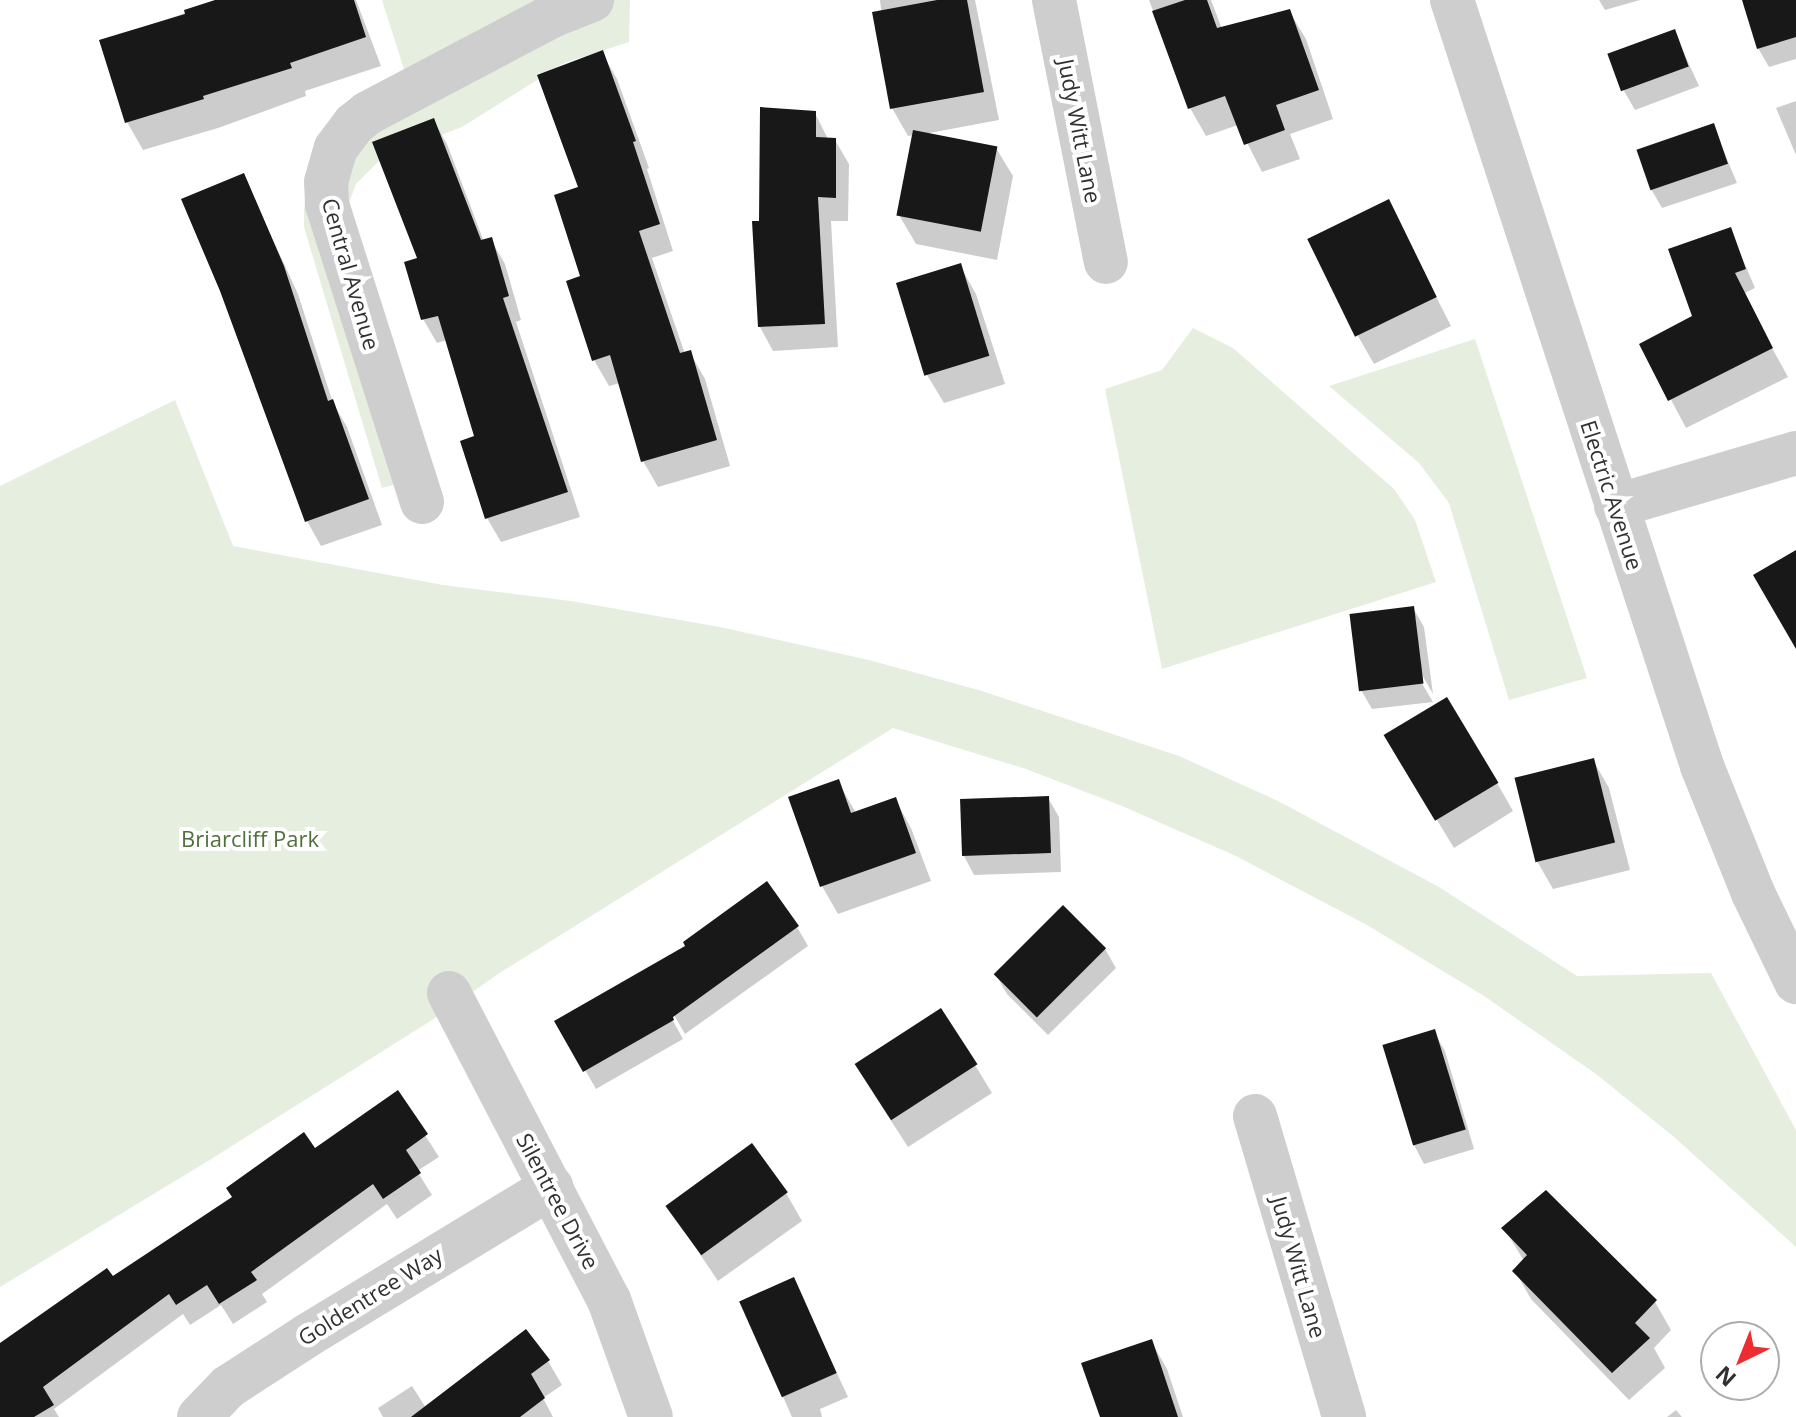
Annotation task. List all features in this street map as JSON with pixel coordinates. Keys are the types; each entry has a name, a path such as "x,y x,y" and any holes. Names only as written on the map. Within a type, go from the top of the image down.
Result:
{"street":[{"name":"Central Avenue","path":"422,502 327,205 326,182 336,148 354,124 368,113 554,15 592,0"},
{"name":"Judy Witt Lane","path":"1054,0 1106,262"},
{"name":"Electric Avenue","path":"1452,0 1702,766 1753,893 1796,982"},
{"path":"1616,506 1796,453"},
{"name":"Silentree Drive","path":"449,993 609,1300 651,1417"},
{"name":"Judy Witt Lane","path":"1255,1116 1344,1417"},
{"name":"Goldentree Way","path":"199,1417 228,1387 295,1343 437,1253 551,1187"}],"green space":[{"path":"382,0 630,0 629,42 564,63 462,127 383,157 356,184 347,208 423,477 382,488 304,227 304,210 306,192 414,101"},
{"path":"1193,328 1233,348 1394,489 1415,520 1436,582 1162,669 1105,389 1162,370"},
{"path":"1475,339 1587,678 1509,700 1449,503 1419,463 1329,386"},
{"name":"Briarcliff Park","path":"175,400 233,546 443,585 571,601 720,627 869,660 982,691 1179,756 1278,801 1439,887 1577,976 1711,973 1796,1130 1796,1247 1673,1136 1596,1074 1484,996 1367,925 1236,856 1122,806 1026,769 893,728 501,972 432,1020 208,1161 0,1287 0,486"}],"building":[{"path":"215,0 354,0 366,37 290,63 292,68 125,123 99,40 185,14 184,10"},
{"path":"937,0 967,0 984,92 890,109 872,12"},
{"path":"1185,0 1207,0 1217,28 1290,9 1319,90 1276,105 1285,130 1244,145 1225,96 1188,109 1152,11"},
{"path":"1742,0 1796,0 1796,37 1757,49"},
{"path":"1675,29 1689,67 1621,91 1607,54"},
{"path":"603,50 636,141 633,142 660,224 639,231 680,353 691,350 717,440 641,462 610,355 592,361 566,281 580,276 554,195 578,187 537,75"},
{"path":"760,107 816,111 816,137 836,138 836,198 818,197 825,324 758,327 752,221 759,221"},
{"path":"434,118 481,240 492,237 509,296 503,298 568,492 485,519 460,441 474,436 438,316 421,320 404,262 417,258 372,142"},
{"path":"1714,123 1728,164 1650,190 1636,150"},
{"path":"913,130 997,146 981,232 896,215"},
{"path":"244,173 284,266 328,401 333,399 369,499 305,522 220,291 181,199"},
{"path":"1389,199 1437,297 1355,337 1307,239"},
{"path":"1731,227 1746,269 1735,273 1773,348 1668,401 1639,344 1692,316 1668,249"},
{"path":"961,263 989,356 924,376 896,283"},
{"path":"1796,550 1796,649 1753,575"},
{"path":"1414,606 1424,683 1359,691 1349,614"},
{"path":"1447,697 1499,783 1435,821 1384,735"},
{"path":"1594,758 1615,842 1535,862 1514,778"},
{"path":"839,779 851,813 896,797 916,853 820,887 788,797"},
{"path":"1049,796 1051,853 962,856 960,799"},
{"path":"767,881 799,926 673,1017 674,1020 583,1072 554,1021 685,946 683,942"},
{"path":"1063,905 1106,948 1037,1017 994,974"},
{"path":"941,1008 977,1064 891,1120 855,1064"},
{"path":"1435,1029 1466,1129 1413,1145 1382,1045"},
{"path":"398,1090 428,1134 406,1150 421,1173 383,1199 373,1184 251,1272 257,1280 219,1304 207,1285 176,1305 169,1294 43,1387 54,1405 34,1417 0,1417 0,1343 107,1268 113,1276 232,1197 226,1188 304,1132 315,1148"},
{"path":"752,1143 788,1192 701,1255 665,1206"},
{"path":"1546,1190 1657,1300 1635,1323 1650,1338 1612,1373 1512,1271 1527,1255 1501,1228"},
{"path":"794,1277 837,1373 782,1397 739,1301"},
{"path":"526,1329 550,1360 531,1374 545,1398 520,1417 411,1417"},
{"path":"1152,1339 1178,1417 1100,1417 1081,1363"}]}
